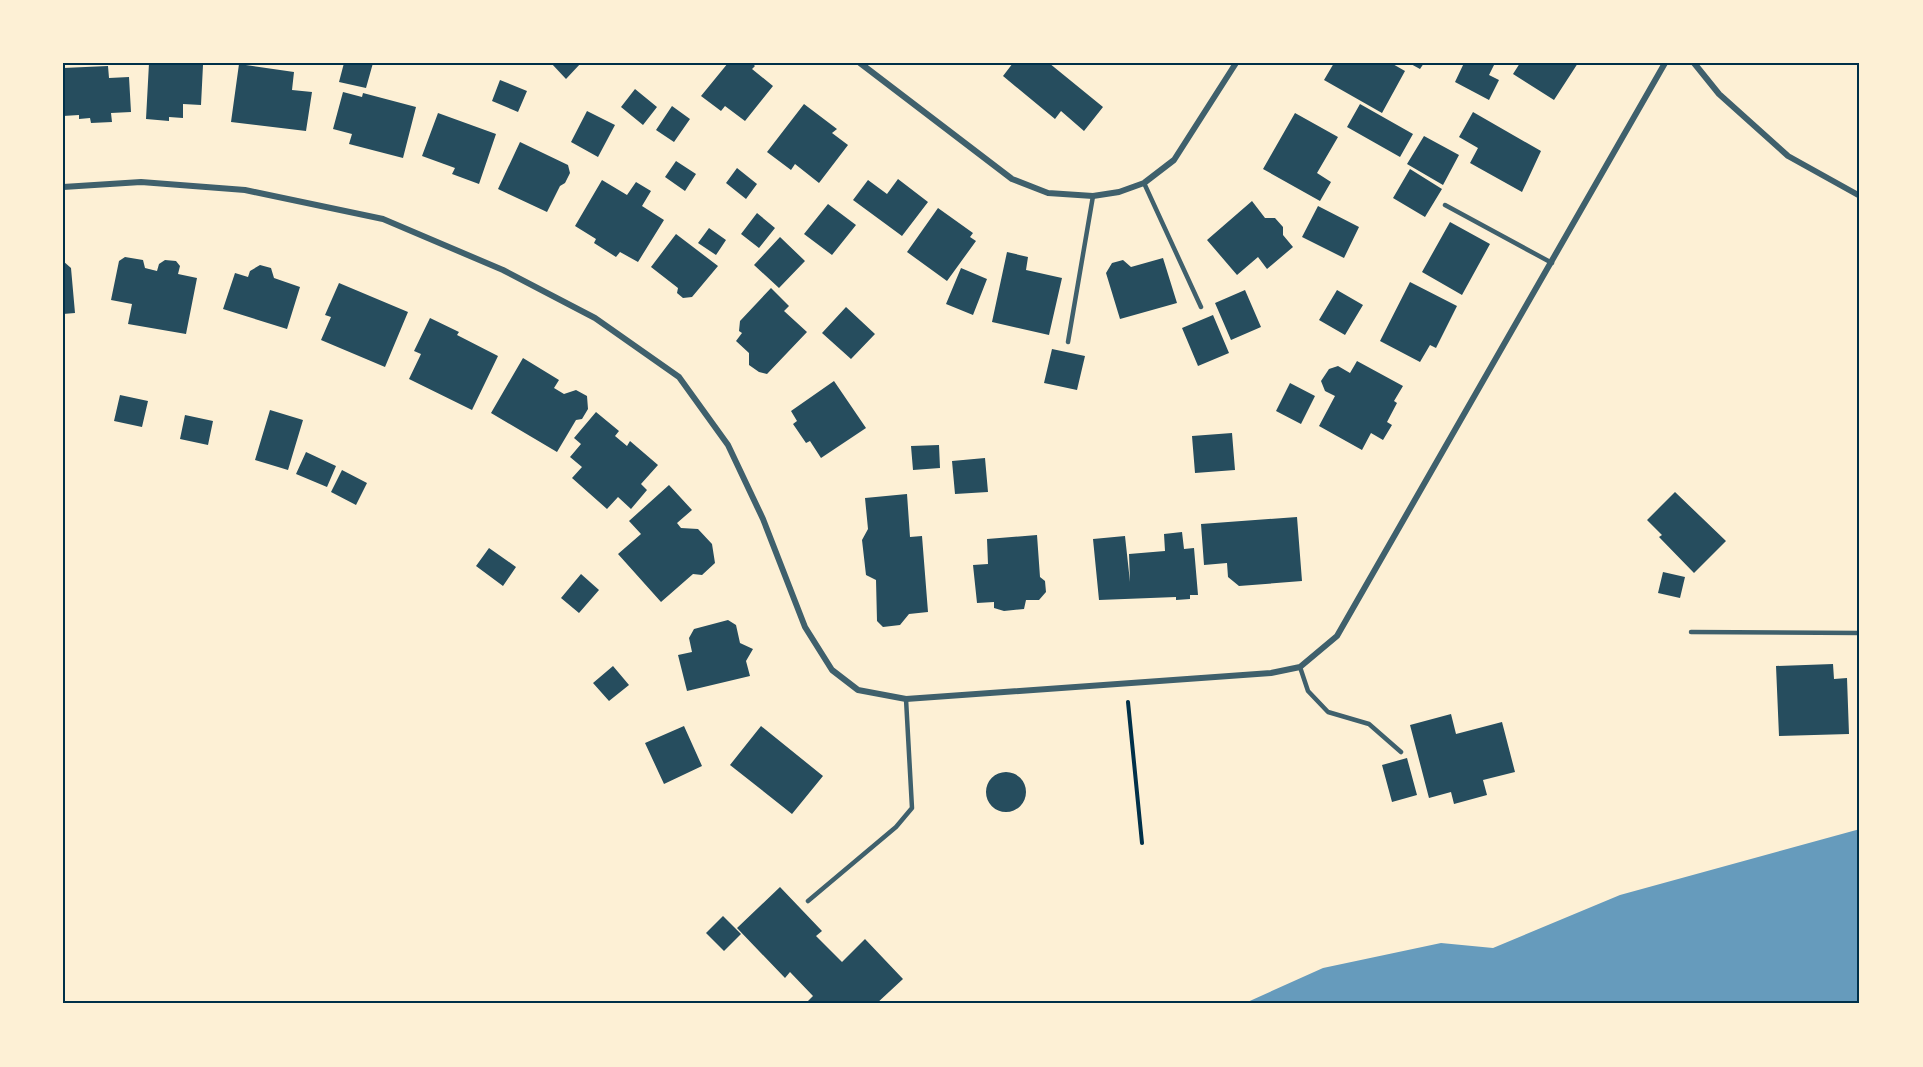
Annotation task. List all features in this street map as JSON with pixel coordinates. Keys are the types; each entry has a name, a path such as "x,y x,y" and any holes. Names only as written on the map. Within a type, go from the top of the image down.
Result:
{"street":[{"path":"861,63 1012,178 1048,194 1093,196 1119,192 1144,183 1174,160 1236,63"},
{"path":"63,187 141,182 245,190 383,219 503,270 595,318 680,377 728,445 763,519 805,627 832,670 858,690 906,699 1271,674 1300,667 1337,636 1665,63"},
{"path":"1694,63 1719,94 1788,156 1860,196"}],"lane":[{"path":"1144,183 1201,308"},
{"path":"1068,342 1093,196"},
{"path":"1445,205 1552,263"},
{"path":"1691,633 1860,633"},
{"path":"1300,667 1308,691 1328,712 1369,724 1401,752"},
{"path":"808,901 896,827 912,808 906,699"}],"path":[{"path":"1126,684 1142,843"}],"water":[{"path":"1860,829 1860,1004 1243,1004 1323,968 1441,943 1493,948 1620,895"}],"building":[{"path":"149,63 203,65 201,105 183,104 183,118 169,117 169,121 146,119"},
{"path":"344,63 373,63 366,88 339,82"},
{"path":"551,63 581,63 566,79"},
{"path":"728,63 752,63 755,66 752,69 773,86 745,121 725,106 721,111 701,96"},
{"path":"1013,63 1049,63 1103,107 1084,131 1061,111 1055,119 1003,76"},
{"path":"1334,63 1391,63 1405,71 1382,113 1324,80"},
{"path":"1409,63 1424,63 1420,69"},
{"path":"1464,63 1495,63 1489,75 1499,80 1489,100 1455,82"},
{"path":"1520,63 1578,63 1554,100 1513,74"},
{"path":"239,64 294,72 292,90 312,92 306,131 231,122"},
{"path":"108,66 109,78 129,77 131,112 111,113 112,122 91,123 90,118 79,119 79,115 63,116 63,68"},
{"path":"500,80 527,91 518,112 492,101"},
{"path":"635,89 657,107 643,125 621,107"},
{"path":"343,92 362,97 363,93 416,107 403,158 349,144 352,134 333,129"},
{"path":"804,104 837,129 832,133 848,145 819,183 795,164 791,170 767,152"},
{"path":"1360,104 1413,134 1400,157 1347,127"},
{"path":"672,106 690,119 674,142 656,130"},
{"path":"587,111 615,125 598,157 571,142"},
{"path":"1473,112 1541,151 1522,192 1470,163 1478,148 1459,137"},
{"path":"438,113 496,134 479,184 452,174 455,168 422,156"},
{"path":"1295,113 1338,137 1317,173 1331,182 1320,201 1263,169"},
{"path":"1424,136 1459,155 1443,185 1407,164"},
{"path":"520,142 568,165 570,173 565,183 560,186 547,212 498,189"},
{"path":"676,161 696,174 685,191 665,177"},
{"path":"737,168 757,184 746,199 726,183"},
{"path":"1410,169 1442,189 1425,217 1393,198"},
{"path":"898,179 928,202 902,236 853,200 868,180 887,194"},
{"path":"602,180 627,195 636,182 651,191 642,206 664,220 638,262 620,252 616,257 594,243 596,239 575,226"},
{"path":"1252,201 1265,218 1275,218 1283,227 1283,235 1293,247 1267,269 1258,257 1237,275 1207,240"},
{"path":"828,204 856,225 832,255 804,234"},
{"path":"1318,206 1359,227 1344,258 1302,237"},
{"path":"938,208 973,233 970,237 976,241 947,281 907,252"},
{"path":"757,213 775,228 759,248 741,234"},
{"path":"1450,222 1490,244 1462,295 1422,272"},
{"path":"709,228 726,240 716,255 698,243"},
{"path":"676,234 718,266 692,297 683,298 677,293 678,288 651,267"},
{"path":"780,237 805,261 779,288 754,265"},
{"path":"1007,252 1028,257 1026,270 1062,278 1049,335 992,322"},
{"path":"125,257 143,260 145,268 157,271 159,264 165,260 176,261 180,266 178,274 197,278 186,334 128,324 132,304 111,300 119,261"},
{"path":"1163,258 1177,303 1120,319 1106,273 1112,263 1123,260 1131,267"},
{"path":"63,261 71,268 75,313 63,314"},
{"path":"260,265 271,268 274,278 300,287 287,329 223,309 235,273 248,277 250,271"},
{"path":"961,268 987,279 973,315 946,304"},
{"path":"1410,282 1457,306 1436,348 1430,345 1420,362 1380,341"},
{"path":"339,283 408,312 385,367 321,340 331,317 325,315"},
{"path":"771,288 789,306 784,311 807,332 767,374 749,365 749,353 736,341 742,333 739,331 740,321"},
{"path":"1245,290 1261,327 1231,340 1215,303"},
{"path":"1337,290 1363,305 1345,335 1319,320"},
{"path":"846,307 875,334 851,359 822,333"},
{"path":"1213,315 1229,353 1198,366 1182,328"},
{"path":"430,318 459,332 457,335 498,356 472,410 409,379 421,354 414,351"},
{"path":"1052,349 1085,356 1077,390 1044,383"},
{"path":"523,358 559,380 554,388 564,394 576,390 587,396 588,409 582,419 576,420 557,452 491,413"},
{"path":"1357,361 1403,386 1394,401 1397,403 1387,422 1392,425 1383,440 1371,433 1362,450 1319,426 1335,396 1325,391 1321,381 1329,369 1338,366 1350,373"},
{"path":"834,381 866,428 821,458 810,441 806,443 793,424 797,421 791,411"},
{"path":"1290,383 1315,396 1301,424 1276,411"},
{"path":"120,395 148,401 142,427 114,421"},
{"path":"270,410 303,420 288,470 255,460"},
{"path":"596,412 619,431 615,436 627,446 630,441 658,465 641,484 647,490 631,509 618,497 607,509 572,478 582,467 570,457 581,444 574,438"},
{"path":"185,415 213,421 208,445 180,439"},
{"path":"1232,433 1235,470 1195,473 1192,436"},
{"path":"939,445 940,468 913,470 911,446"},
{"path":"306,452 336,466 327,487 296,474"},
{"path":"985,458 988,492 955,494 952,461"},
{"path":"342,470 367,483 356,505 331,492"},
{"path":"669,485 692,510 677,523 681,528 698,529 712,544 715,563 702,575 693,574 661,602 618,554 641,534 629,521"},
{"path":"1675,492 1726,541 1694,573 1659,537 1662,535 1647,520"},
{"path":"907,494 910,537 922,536 928,612 909,614 900,625 883,627 877,621 876,580 866,575 862,540 868,529 865,498"},
{"path":"1297,517 1302,581 1239,586 1228,577 1227,563 1204,565 1201,524"},
{"path":"1182,532 1184,549 1194,548 1198,595 1190,595 1190,599 1176,600 1176,597 1099,600 1093,539 1125,536 1130,582 1129,554 1165,551 1164,534"},
{"path":"1037,535 1040,577 1045,581 1046,592 1039,600 1026,600 1024,609 1004,611 994,608 994,602 977,603 973,565 988,564 987,539"},
{"path":"489,548 516,567 503,586 476,566"},
{"path":"1663,572 1685,577 1680,598 1658,593"},
{"path":"581,574 599,590 579,613 561,598"},
{"path":"728,620 736,625 740,643 753,649 746,661 750,676 687,691 678,655 692,652 689,638 694,629"},
{"path":"1833,664 1834,679 1847,678 1849,734 1779,736 1776,666"},
{"path":"613,666 629,685 609,701 593,683"},
{"path":"1451,714 1456,734 1502,722 1515,772 1483,780 1487,795 1454,804 1451,792 1429,798 1410,725"},
{"path":"684,726 702,766 664,784 645,743"},
{"path":"761,726 823,776 792,814 730,765"},
{"path":"1407,758 1417,795 1392,802 1382,765"},
{"path":"1006,772 1014,773 1020,778 1025,784 1025,800 1020,806 1014,811 1006,812 998,811 992,806 987,800 986,792 987,784 992,778 998,773"},
{"path":"780,887 822,931 816,936 842,962 865,939 903,979 876,1004 805,1004 813,996 790,972 785,978 737,928"},
{"path":"723,916 741,934 724,951 706,933"}]}
